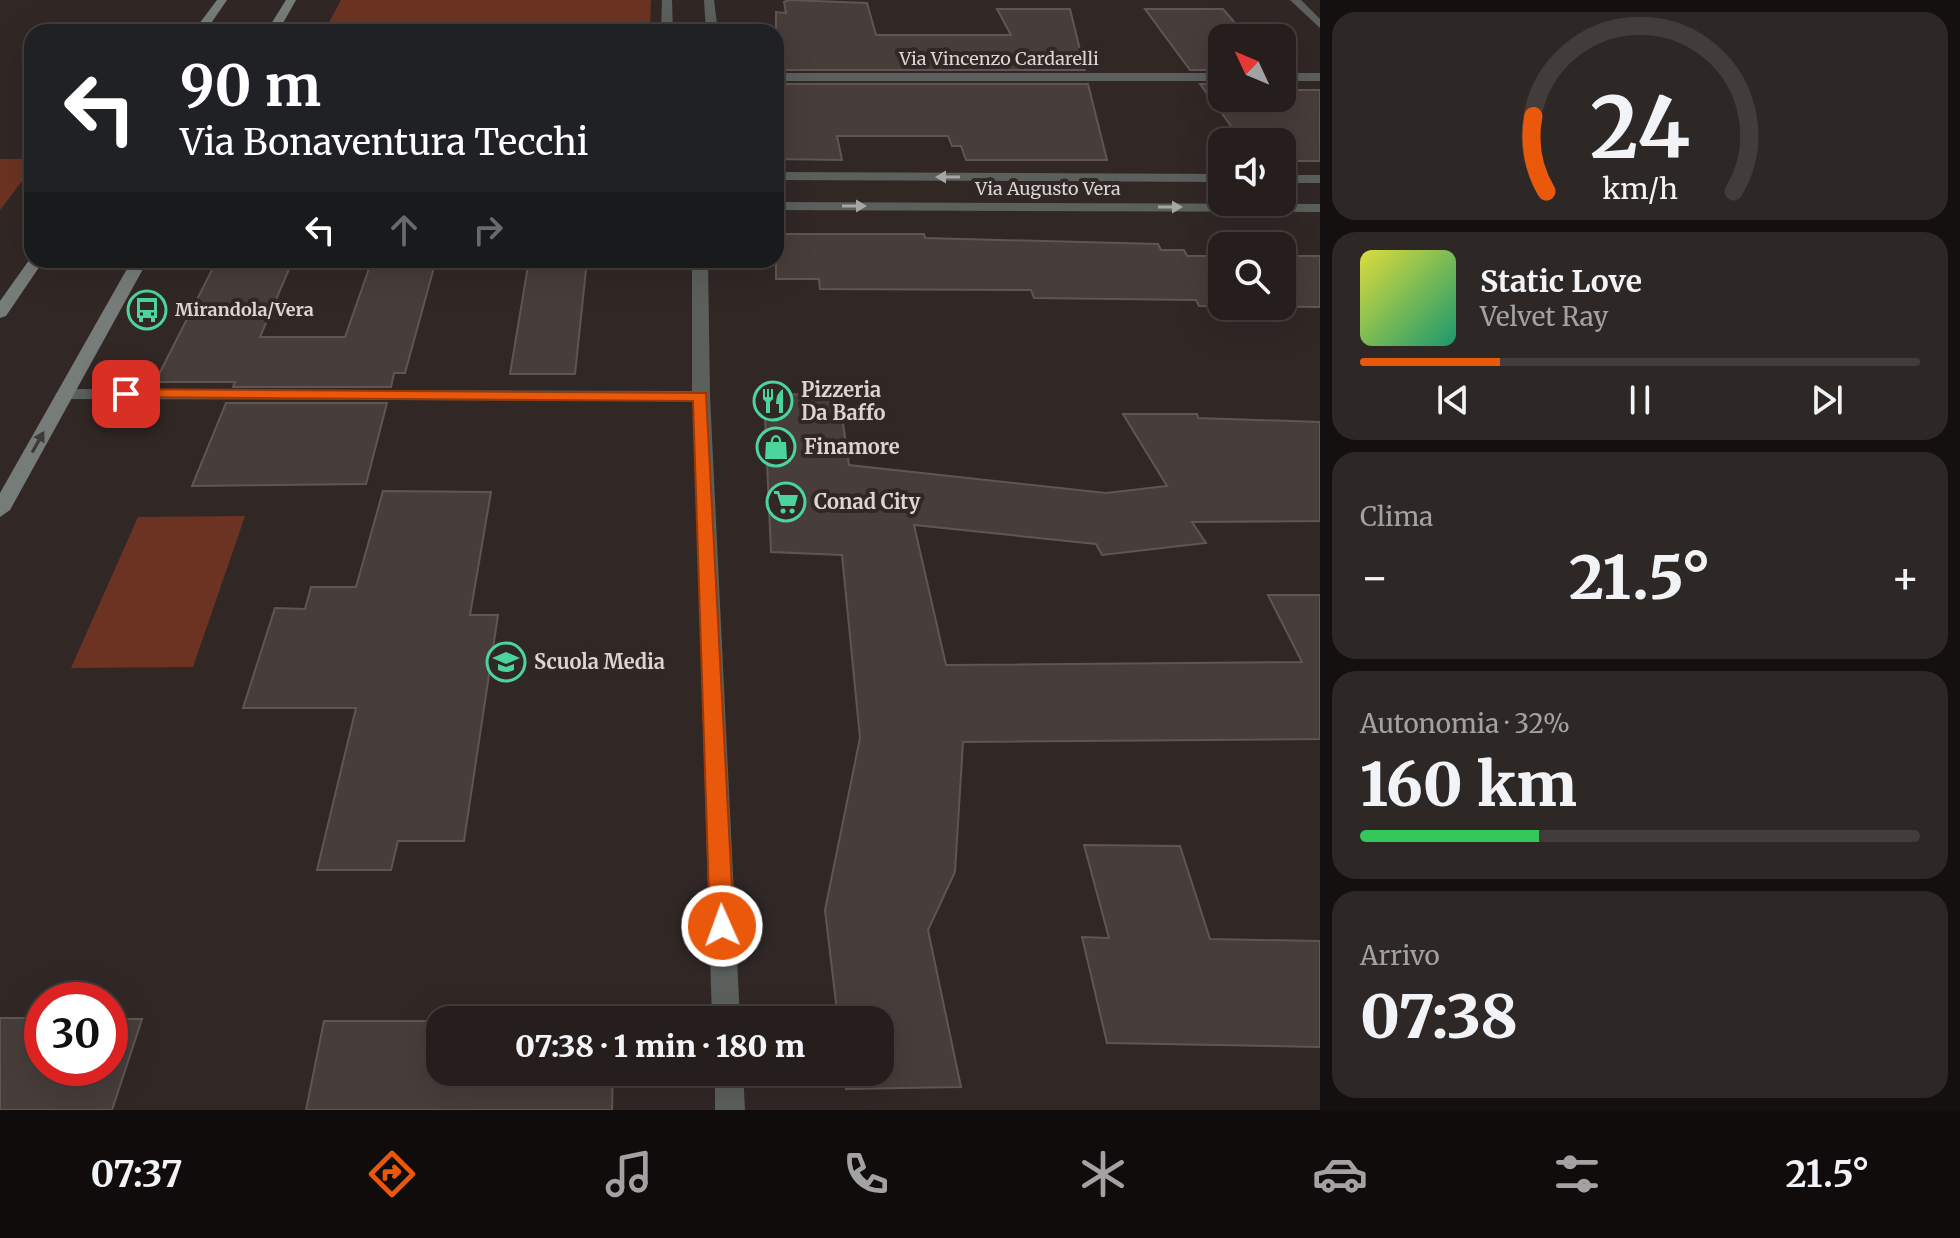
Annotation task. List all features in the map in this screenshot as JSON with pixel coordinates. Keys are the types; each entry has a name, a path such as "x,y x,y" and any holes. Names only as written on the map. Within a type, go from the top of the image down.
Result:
{"street":[{"path":"205,24 222,0"},
{"path":"277,24 291,0"},
{"path":"667,0 667,24"},
{"path":"709,0 711,24"},
{"path":"1295,0 1320,25"},
{"name":"Via Vincenzo Cardarelli","path":"784,77 1208,77"},
{"path":"1296,77 1320,77"},
{"name":"Via Augusto Vera","path":"784,176 1208,178"},
{"path":"1296,179 1320,179"},
{"name":"Via Augusto Vera","path":"784,206 1320,208"},
{"path":"0,313 31,268"},
{"path":"0,510 135,268"},
{"path":"700,268 701,396 725,1006"},
{"path":"64,394 701,396"},
{"path":"729,1086 730,1110"}],"shaded area":[{"path":"341,0 651,0 650,24 328,24"},
{"path":"0,159 24,159 24,178 0,210"},
{"path":"245,516 193,667 71,668 138,517"}],"building":[{"path":"784,2 867,3 876,35 1011,35 997,9 1070,9 1085,70 784,70 784,24 776,24 776,12 786,13"},
{"path":"1145,9 1223,9 1236,24 1208,24 1208,70 1190,70"},
{"path":"784,84 1088,84 1107,160 966,160 961,146 952,146 948,136 837,136 842,160 784,159"},
{"path":"1200,84 1208,84 1208,95"},
{"path":"1296,90 1320,90 1320,161 1296,161 1296,128 1233,128 1221,112 1296,112"},
{"path":"784,234 924,234 925,238 1158,244 1161,250 1184,250 1187,256 1208,256 1208,306 1199,306 1196,300 1034,298 1031,290 820,289 819,279 776,279 776,268 784,268"},
{"path":"1296,256 1320,256 1320,307 1296,307"},
{"path":"213,268 290,268 260,337 345,337 369,268 434,268 405,373 394,373 391,387 233,387 235,382 155,382"},
{"path":"528,268 586,268 575,374 510,374"},
{"path":"764,394 839,395 849,465 1106,493 1167,486 1123,414 1197,414 1198,418 1320,422 1320,521 1192,522 1206,543 1102,555 1096,544 914,525 946,665 1302,662 1268,595 1320,595 1320,739 963,742 955,872 928,930 961,1087 846,1089 846,1086 894,1086 894,1006 836,1006 825,910 860,738 842,555 771,552"},
{"path":"226,403 387,403 366,484 192,486"},
{"path":"383,491 491,492 470,615 498,615 464,841 398,841 391,870 317,870 356,708 243,708 275,608 305,609 311,587 356,587"},
{"path":"1084,845 1180,846 1210,939 1320,941 1320,1047 1107,1043 1082,937 1109,938"},
{"path":"0,1018 24,1018 24,1086 120,1086 112,1110 0,1110"},
{"path":"128,1019 142,1019 128,1061"},
{"path":"324,1021 426,1021 426,1086 613,1086 612,1110 306,1110"}],"place":[{"name":"Mirandola/Vera","path":"147,310"},
{"name":"Pizzeria Da Baffo","path":"773,401"},
{"name":"Finamore","path":"776,447"},
{"name":"Conad City","path":"786,502"},
{"name":"Scuola Media","path":"506,662"}],"route":[{"path":"126,394 701,396 722,926"}]}
